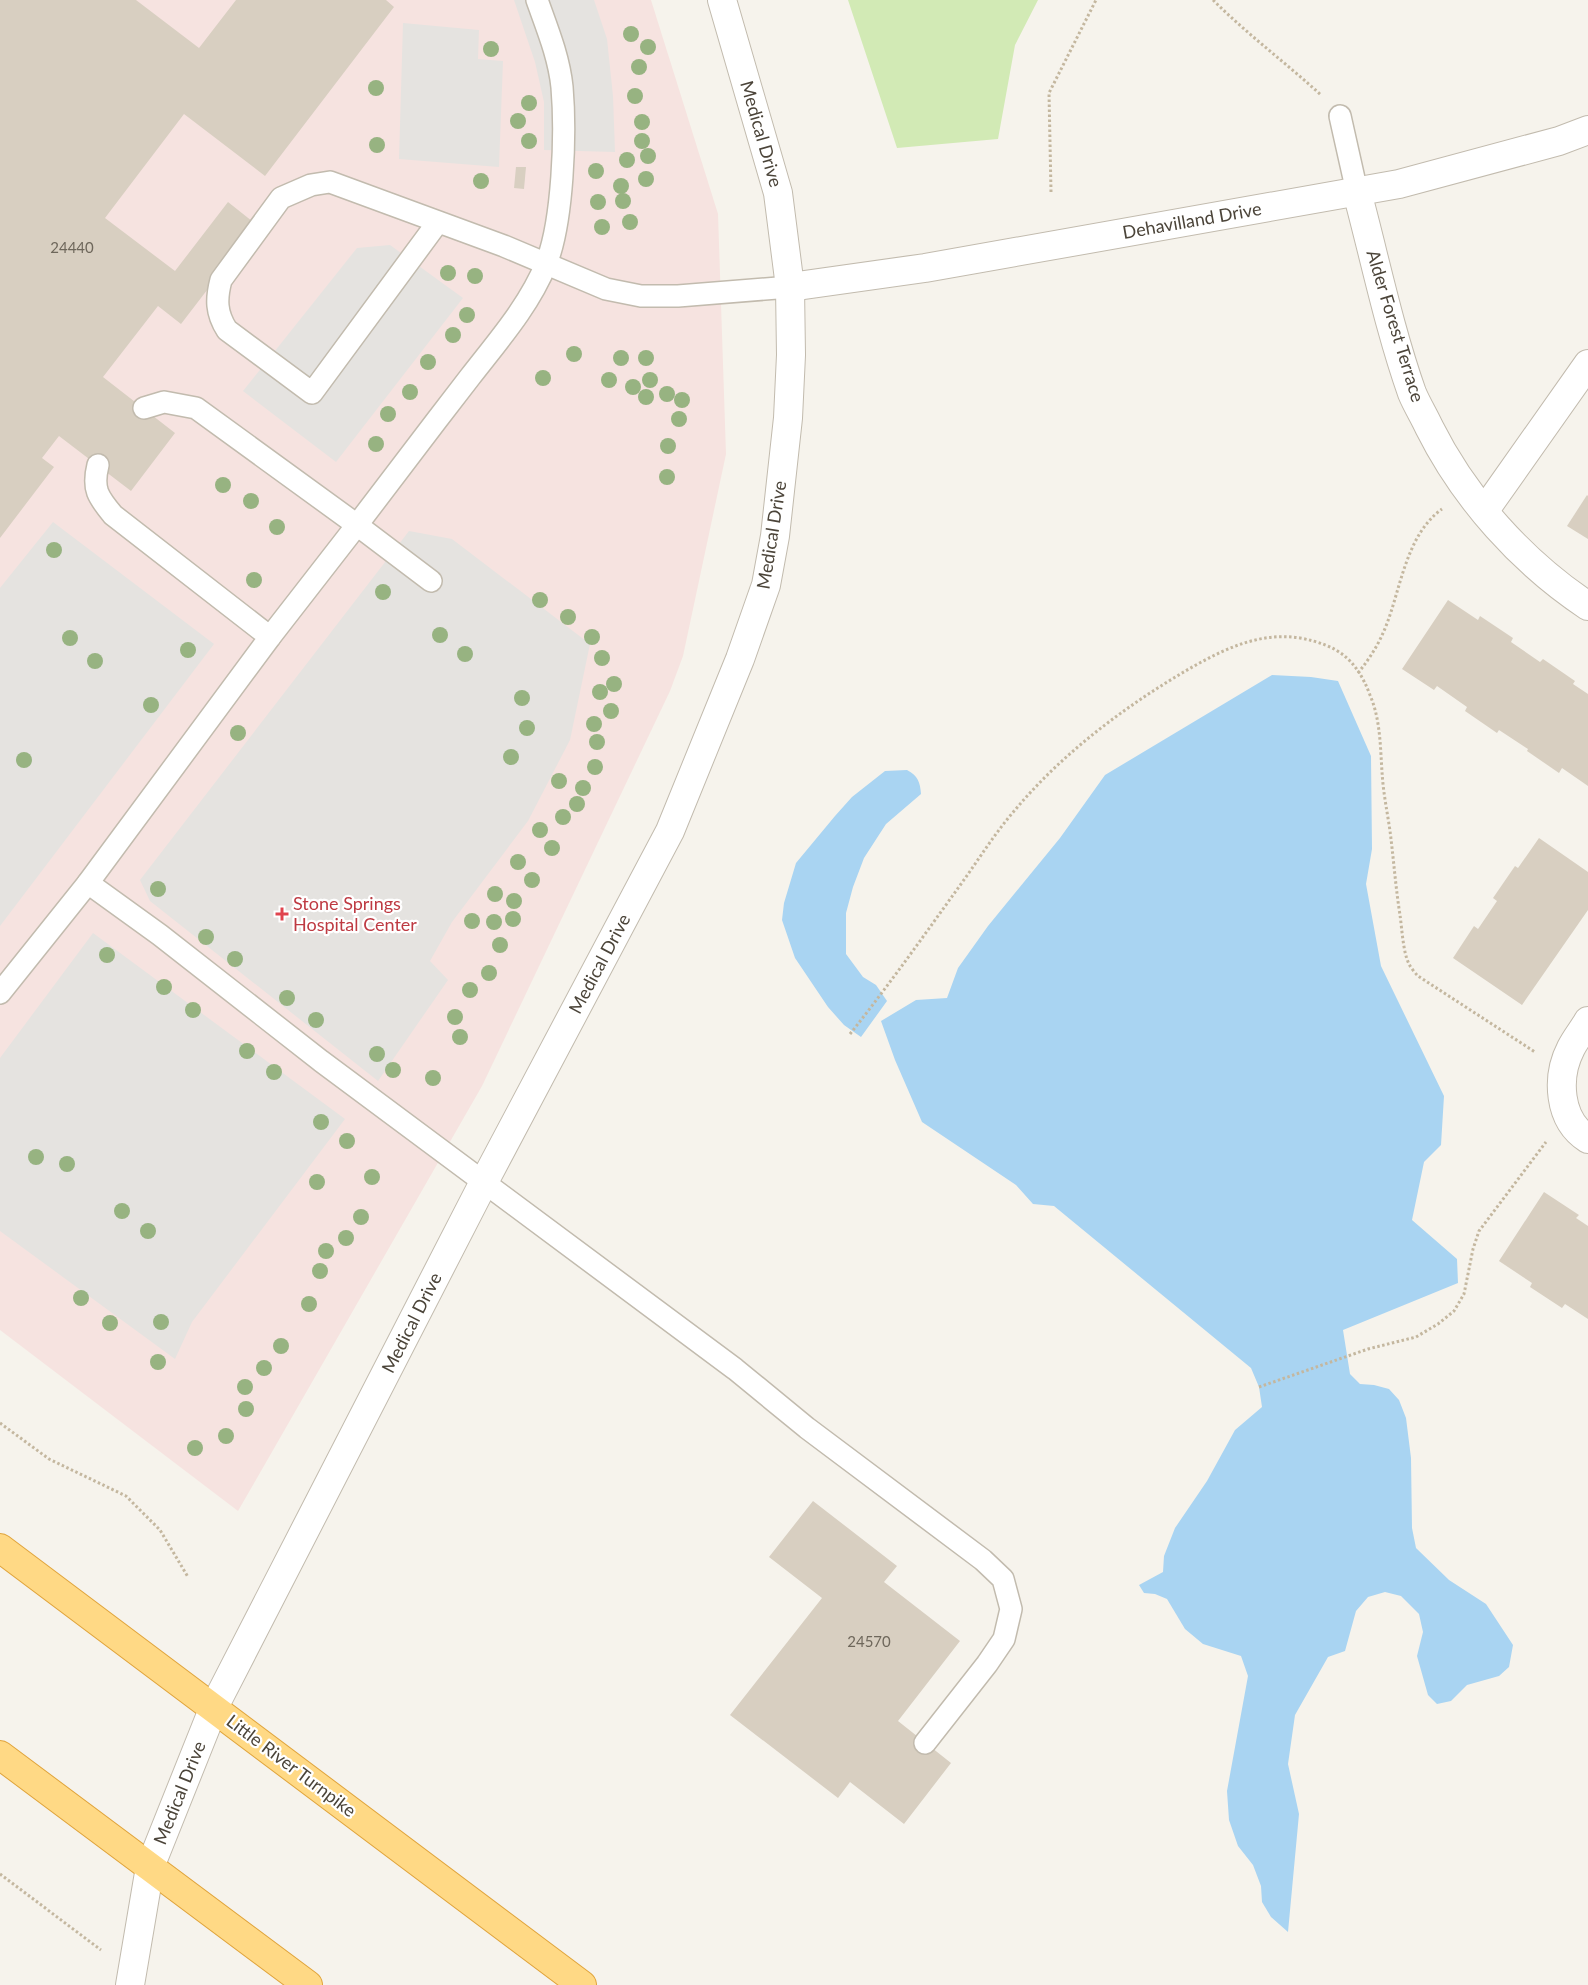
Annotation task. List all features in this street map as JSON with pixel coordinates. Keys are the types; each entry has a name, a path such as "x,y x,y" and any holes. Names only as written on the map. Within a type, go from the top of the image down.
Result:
{"highway":[{"name":"Little River Turnpike","path":"0,1548 582,1985"},
{"path":"0,1755 308,1985"}],"street":[{"name":"Medical Drive","path":"131,1979 150,1867 214,1707 484,1182 670,832 740,659 766,585 775,536 788,418 791,355 790,288 778,193 722,0"},
{"name":"Dehavilland Drive","path":"790,288 925,268 1399,184 1558,141 1588,130"},
{"name":"Alder Forest Terrace","path":"1357,192 1413,395 1438,445 1460,479 1515,548 1544,575 1588,606"},
{"path":"1485,510 1588,364"},
{"path":"1588,1021 1571,1048 1564,1068 1562,1099 1569,1121 1588,1139"}],"lane":[{"path":"0,993 88,883 270,637 511,324 534,287 546,263 556,227 561,176 562,87 556,59 537,0"},
{"path":"1340,116 1357,192"},
{"path":"438,222 312,393 227,330 221,321 217,309 217,296 221,280 281,198 311,185 330,182 438,222 546,263 606,289 641,296 706,296 790,288"},
{"path":"144,408 164,402 196,408 431,581"},
{"path":"98,465 96,490 103,504 113,515 270,637"},
{"path":"88,883 160,935 321,1061 735,1370 807,1428 982,1560 1004,1579 1012,1609 1004,1639 925,1743"}],"path":[{"path":"1052,192 1049,93 1096,0"},
{"path":"1213,0 1242,28 1261,42 1331,104 1340,116"},
{"path":"1358,673 1374,652 1386,626 1413,547 1428,522 1443,508"},
{"path":"850,1034 886,989 1014,810 1084,742 1140,700 1217,653 1235,645 1275,636 1289,636 1321,642 1338,650 1358,673 1370,693 1376,711 1383,786 1408,964 1418,976 1531,1050 1564,1068"},
{"path":"1259,1387 1346,1357 1416,1336 1438,1324 1454,1311 1464,1294 1472,1248 1479,1231 1567,1113"},
{"path":"0,1423 49,1459 126,1496 160,1530 188,1577"},
{"path":"0,1874 131,1979"}],"shaded area":[{"name":"Stone Springs Hospital Center","path":"0,0 651,0 718,214 726,454 683,656 670,691 482,1086 238,1511 0,1330"},
{"path":"514,0 594,0 607,39 613,96 615,152 544,150 544,102 535,62"},
{"path":"403,23 479,30 478,59 503,61 499,167 399,159"},
{"path":"390,245 463,298 336,462 243,391 357,248"},
{"path":"53,522 214,644 0,926 0,588"},
{"path":"409,531 452,539 590,644 570,740 528,821 452,922 430,961 448,980 378,1081 150,901 140,880"},
{"path":"93,933 345,1119 192,1322 175,1359 0,1231 0,1058"}],"green space":[{"path":"848,0 1038,0 1015,45 998,139 897,148"}],"water":[{"path":"1272,675 1311,677 1338,681 1371,756 1372,849 1366,884 1381,966 1444,1096 1441,1145 1424,1162 1412,1220 1457,1259 1458,1283 1343,1330 1350,1374 1360,1384 1389,1389 1399,1400 1406,1418 1411,1458 1412,1528 1416,1548 1449,1580 1486,1604 1513,1645 1509,1667 1499,1676 1467,1685 1451,1701 1437,1704 1428,1695 1417,1656 1423,1632 1419,1614 1401,1596 1385,1592 1368,1597 1356,1611 1345,1651 1328,1657 1295,1715 1288,1764 1299,1814 1288,1932 1271,1917 1262,1902 1261,1886 1253,1865 1238,1846 1229,1820 1227,1791 1248,1676 1241,1656 1203,1644 1185,1629 1167,1599 1155,1594 1144,1593 1139,1585 1163,1572 1164,1556 1175,1528 1207,1481 1235,1430 1262,1407 1259,1387 1251,1368 1054,1206 1033,1204 1016,1185 922,1122 895,1060 881,1021 916,1000 947,998 958,968 988,926 1060,838 1105,775"},
{"path":"907,770 918,780 921,794 886,824 864,858 846,913 846,954 863,977 876,985 887,1001 861,1037 844,1025 828,1007 795,958 782,920 784,903 796,863 852,797 885,771"}],"building":[{"path":"0,0 136,0 199,48 236,0 386,0 394,7 265,176 184,114 105,218 175,271 228,202 257,225 181,324 158,306 103,377 175,433 131,491 59,436 42,458 54,467 0,538"},
{"path":"516,167 526,167 524,189 514,188"},
{"path":"1588,496 1588,539 1567,526"},
{"path":"1448,600 1478,620 1480,616 1513,638 1511,642 1540,662 1543,659 1575,681 1573,684 1588,694 1588,786 1562,768 1559,773 1527,751 1528,749 1499,730 1497,733 1465,711 1467,707 1437,686 1434,690 1402,669"},
{"path":"1539,838 1588,872 1588,910 1522,1005 1453,958 1474,926 1478,929 1497,901 1493,898 1515,866 1518,868"},
{"path":"1544,1192 1579,1215 1576,1218 1588,1226 1588,1319 1565,1304 1562,1308 1530,1287 1532,1283 1499,1261"},
{"path":"813,1501 897,1566 884,1582 960,1641 898,1721 951,1763 904,1824 850,1782 838,1798 730,1715 822,1598 769,1557"}],"place":[{"name":"Stone Springs Hospital Center","path":"282,914"}]}
